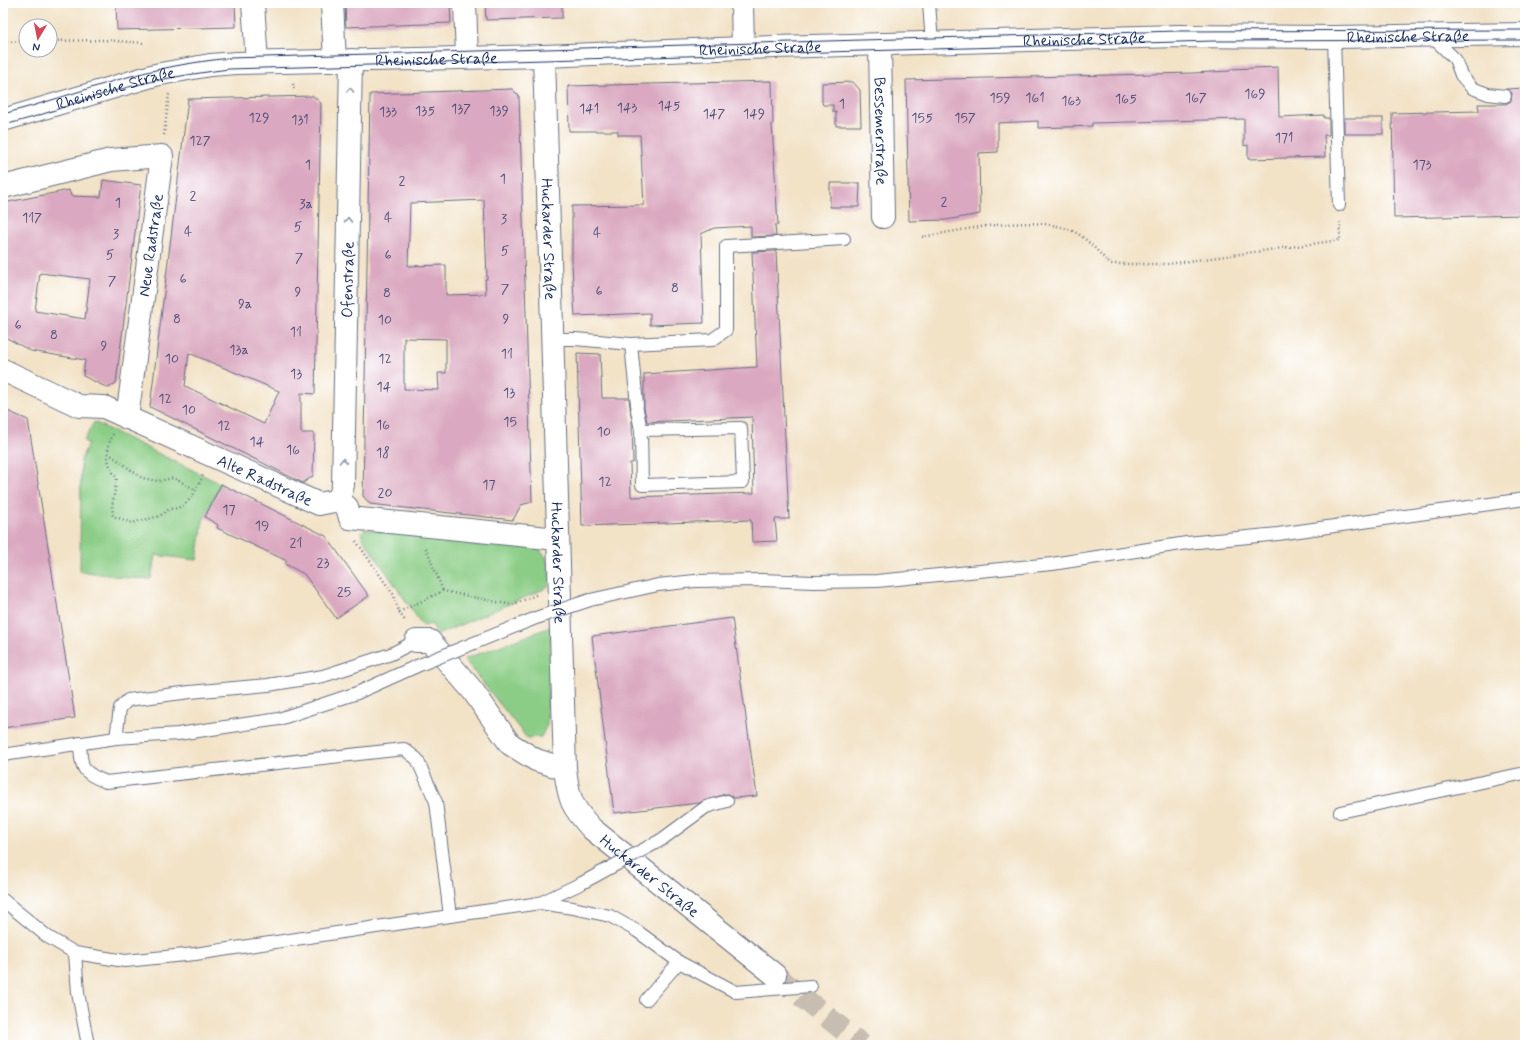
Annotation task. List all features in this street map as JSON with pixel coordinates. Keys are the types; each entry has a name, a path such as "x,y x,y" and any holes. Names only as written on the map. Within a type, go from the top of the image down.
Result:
{"street":[{"path":"253,3 257,62"},
{"name":"Ofenstraße","path":"332,3 343,60 343,485 345,509"},
{"path":"465,3 467,57"},
{"path":"742,3 743,48"},
{"name":"Rheinische Straße","path":"3,120 135,80 210,65 257,62 544,56 743,48 1178,36 1334,37 1525,34"},
{"name":"Bessemerstraße","path":"880,44 883,217"},
{"name":"Huckarder Straße","path":"544,56 559,586 565,769 568,794 576,812 592,829 775,975"},
{"path":"3,187 111,160 162,156"},
{"name":"Neue Radstraße","path":"127,418 162,156"},
{"name":"Alte Radstraße","path":"3,370 79,406 104,407 319,504 429,527 558,539"},
{"path":"416,641 430,641 473,691 510,744 536,760 565,769"}],"lane":[{"path":"929,3 932,43"},
{"path":"1430,36 1455,59 1461,76 1472,88 1488,94 1505,96"},
{"path":"1334,37 1339,206"},
{"path":"552,339 575,339 631,344 712,340 726,330 726,246 844,239"},
{"path":"631,344 640,430 642,485 743,482 741,428 640,430"},
{"path":"3,755 116,738 178,734 280,719 357,693 417,666 536,618 590,600 642,588 695,581 877,581 1052,564 1187,543 1278,534 1525,499"},
{"path":"116,738 120,708 128,700 190,692 268,685 323,676 391,654 416,641"},
{"path":"80,743 82,766 88,774 106,782 404,749 417,759 436,802 450,916"},
{"path":"1340,812 1525,773"},
{"path":"540,903 582,883 661,840 706,807 727,801"},
{"path":"3,900 48,937 74,953 125,961 195,954 540,903 610,916 637,931 679,962 736,992 811,986"},
{"path":"74,953 78,994 88,1045"},
{"path":"646,1000 679,962"}],"path":[{"path":"58,41 103,40 144,43"},
{"path":"3,42 18,41"},
{"path":"162,156 171,72"},
{"path":"922,237 992,226 1036,223 1068,229 1088,242 1110,264 1168,264 1340,240 1339,206"},
{"path":"111,438 108,453 109,468 117,478 112,506 113,516 132,523 160,516 169,509 174,509 188,503 202,476"},
{"path":"108,453 142,478 158,481 174,478 196,490"},
{"path":"345,509 353,537 393,594 399,612 416,641"},
{"path":"429,527 426,549 443,591"},
{"path":"399,612 443,591 512,605 559,586"}],"green space":[{"path":"94,422 221,484 203,521 197,560 155,555 151,579 128,578 80,571 81,460 88,443 84,441"},
{"path":"365,529 535,545 546,557 551,579 548,586 542,590 437,635 432,624 423,626 362,537 362,532"},
{"path":"551,627 547,725 541,737 527,738 464,659"}],"building":[{"path":"116,3 235,3 236,27 117,30"},
{"path":"345,3 450,3 451,23 346,27"},
{"path":"485,3 562,3 562,18 486,20"},
{"path":"1278,67 1279,117 1324,115 1324,118 1329,118 1329,135 1324,135 1325,157 1248,159 1248,145 1244,146 1244,119 1092,123 1092,126 1038,128 1038,121 998,123 998,152 979,153 980,214 946,220 909,221 906,80 1193,73 1230,71 1230,69"},
{"path":"772,81 772,124 778,225 775,225 776,236 751,237 751,226 714,228 701,234 704,323 650,325 650,313 575,316 572,264 572,206 644,205 640,135 618,135 618,131 569,131 568,86"},
{"path":"853,82 860,90 861,126 836,126 836,112 833,112 833,105 823,105 822,102 822,83"},
{"path":"1525,88 1525,215 1394,218 1392,113 1479,111 1478,104 1506,104 1511,101 1512,93 1506,89"},
{"path":"512,89 519,96 532,502 521,505 513,520 370,504 363,496 370,94","holes":["484,200 487,279 485,279 486,294 446,295 446,265 408,266 410,203","404,338 446,339 446,373 438,373 439,390 404,389"]},
{"path":"313,96 321,103 315,394 301,393 301,433 314,433 313,476 303,483 150,407 188,99","holes":["189,353 279,391 264,424 185,386"]},
{"path":"1344,118 1383,118 1383,134 1344,134"},
{"path":"103,180 141,185 116,383 108,388 83,376 85,360 31,351 3,336 3,203 69,190 71,196 101,197","holes":["40,273 90,279 85,319 35,311"]},
{"path":"830,183 860,183 859,207 830,207"},
{"path":"776,251 789,519 775,519 777,541 752,542 751,520 582,526 577,353 600,354 602,398 629,398 632,423 633,463 630,463 631,497 754,493 752,417 647,422 644,408 644,374 757,367 752,252"},
{"path":"3,409 28,420 75,718 3,728"},
{"path":"221,484 326,536 369,596 336,618 304,574 285,564 287,561 217,528 218,525 205,517"},
{"path":"732,618 757,796 734,798 729,794 725,794 699,803 614,813 592,636"}],"tunnel":[{"path":"775,975 862,1045"}],"tram line":[{"path":"3,114 145,72 230,58 1178,31 1525,30"},
{"path":"3,125 31,118 128,87 171,78 229,69 1213,41 1525,40"}]}
